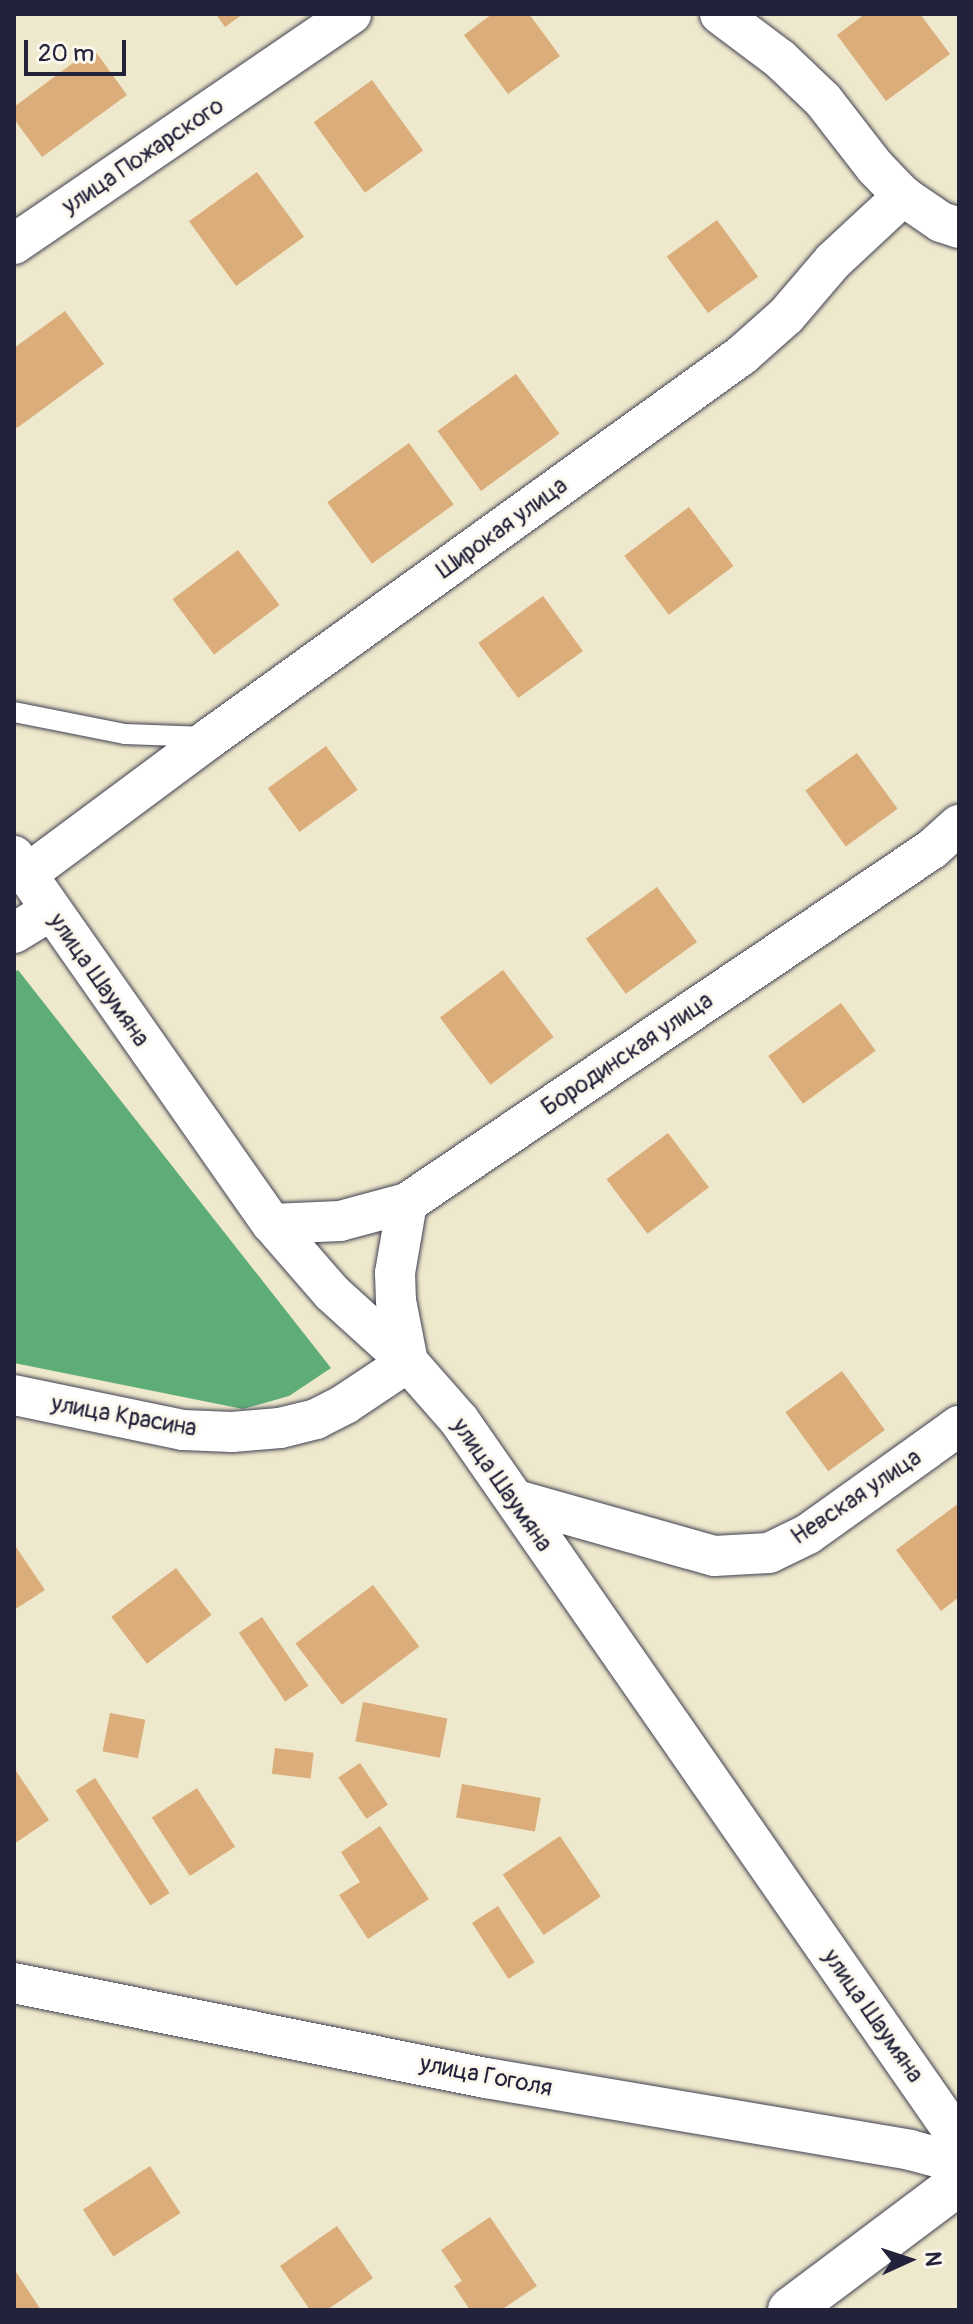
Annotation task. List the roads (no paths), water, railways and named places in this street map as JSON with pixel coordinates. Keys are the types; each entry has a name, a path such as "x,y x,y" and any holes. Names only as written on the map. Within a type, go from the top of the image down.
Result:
{"street":[{"name":"улица Пожарского","path":"14,244 351,14"},
{"path":"720,14 780,59 823,100 875,167 903,196 941,222 959,228"},
{"name":"Широкая улица","path":"21,865 210,738 742,355 786,316 833,261 903,196"},
{"name":"Бородинская улица","path":"272,1224 340,1221 407,1203 932,849 959,825"},
{"name":"улица Шаумяна","path":"21,865 50,911 272,1224 332,1293 408,1362 459,1420 959,2140"},
{"path":"14,933 50,911"},
{"path":"407,1203 395,1273 396,1301 408,1362"},
{"name":"улица Красина","path":"14,1395 183,1430 232,1432 280,1428 316,1419 345,1404 408,1362"},
{"name":"Невская улица","path":"516,1500 714,1556 769,1553 808,1534 959,1426"},
{"name":"улица Гоголя","path":"14,1983 486,2078 910,2150 959,2163"},
{"path":"790,2310 959,2183"}],"lane":[{"path":"14,712 125,734 210,738"}]}
